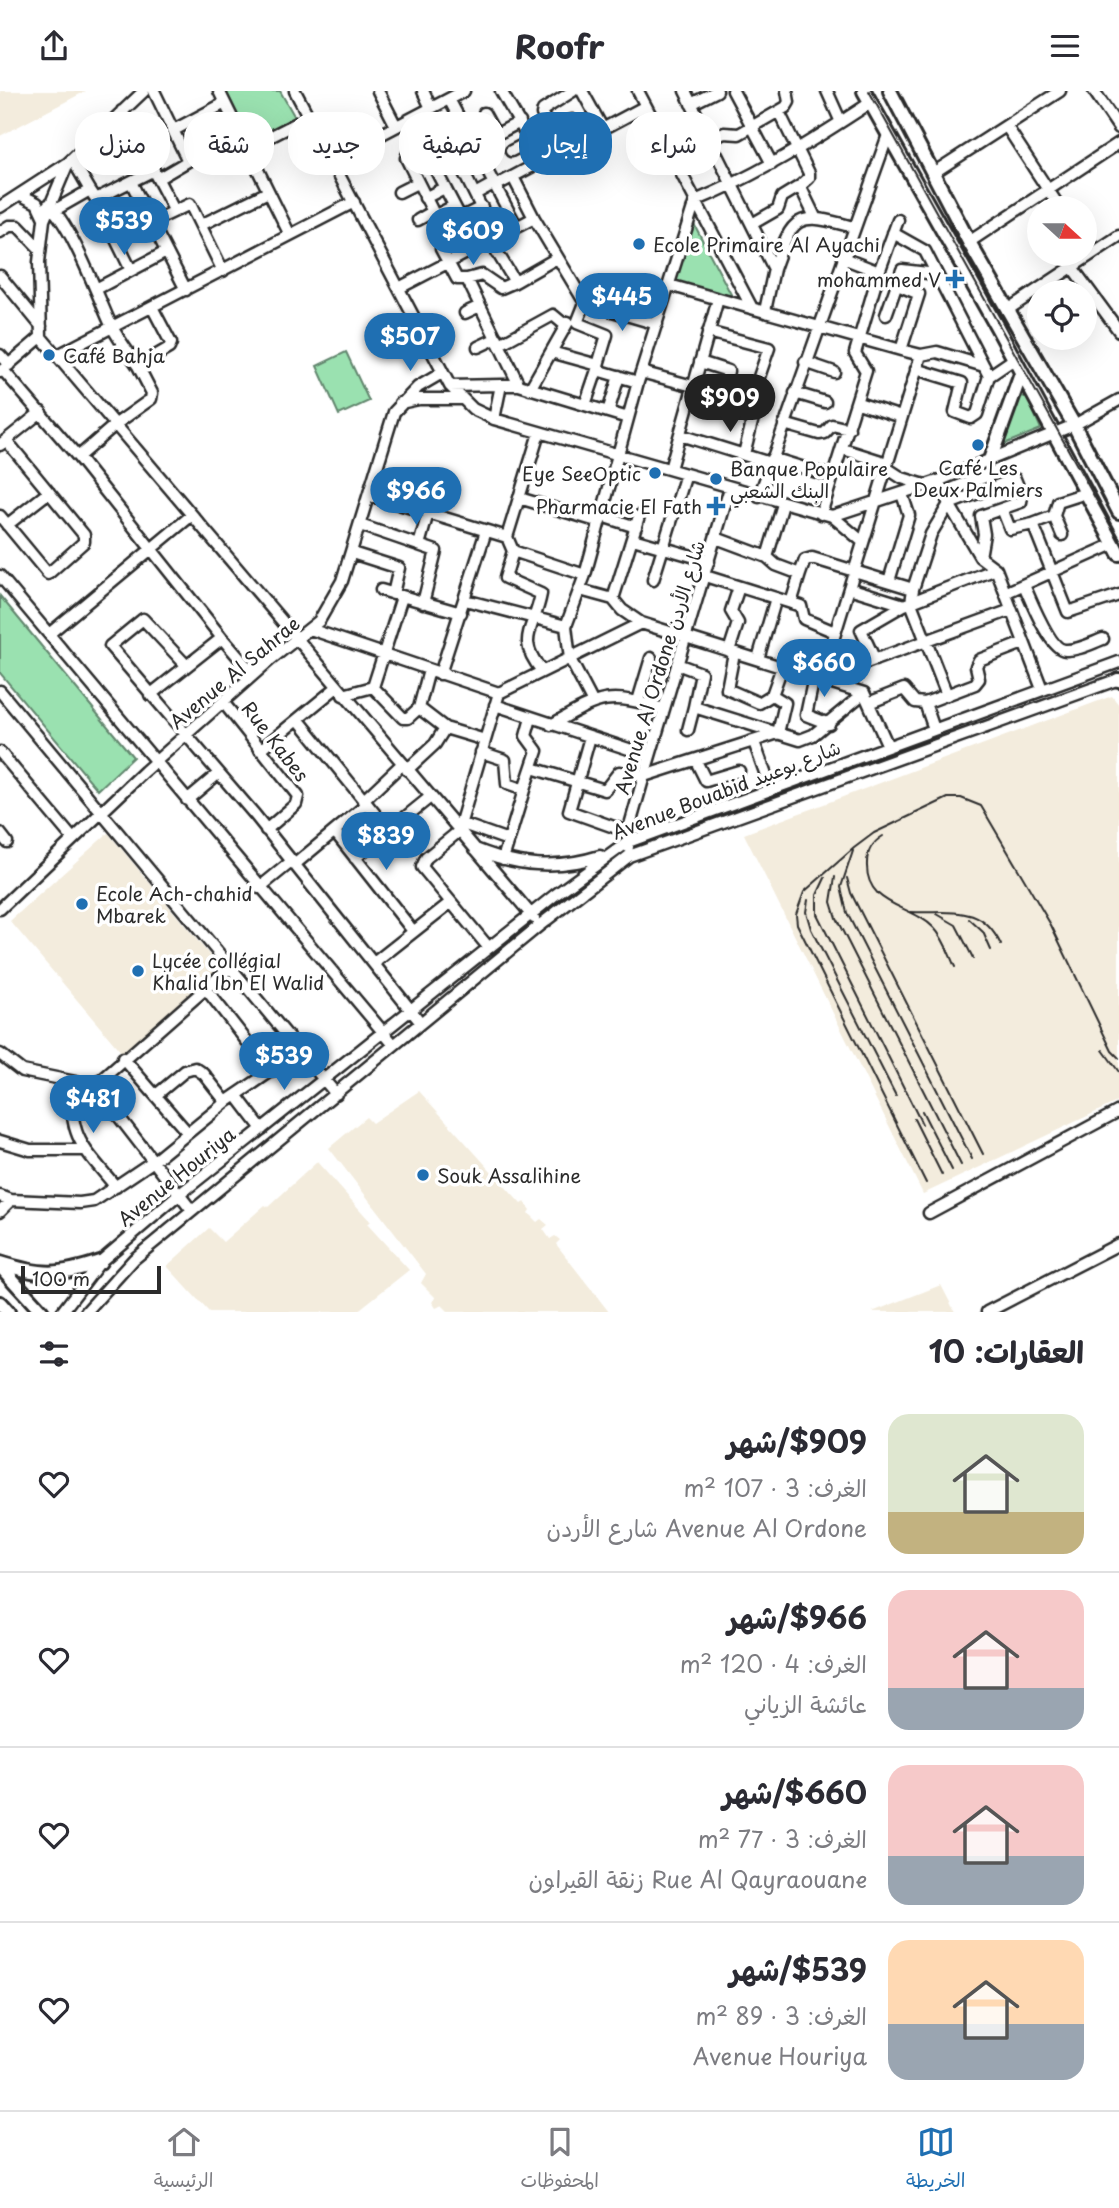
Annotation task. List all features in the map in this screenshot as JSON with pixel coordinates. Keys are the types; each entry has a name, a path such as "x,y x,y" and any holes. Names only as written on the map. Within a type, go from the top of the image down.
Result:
{"main road":[{"path":"890,91 969,242 1074,425 1119,512"},
{"path":"867,97 1117,549"},
{"path":"991,457 1021,374"},
{"path":"0,1264 28,1272 56,1275 100,1262"},
{"path":"0,1264 42,1312"},
{"path":"0,1303 8,1312"}],"street":[{"path":"0,208 70,161 144,91"},
{"path":"154,91 188,161 170,168"},
{"path":"219,91 229,112"},
{"path":"295,91 306,112"},
{"path":"378,91 396,126"},
{"path":"422,91 431,108"},
{"path":"385,132 464,91"},
{"path":"501,91 519,120"},
{"path":"542,112 573,91"},
{"path":"582,91 594,112"},
{"path":"638,91 752,308"},
{"path":"685,91 695,112"},
{"path":"691,104 717,91"},
{"path":"733,91 772,164"},
{"path":"721,134 739,134 751,125 779,112 789,103 786,91"},
{"path":"827,91 840,120"},
{"path":"933,173 1060,91"},
{"path":"1094,91 1119,128"},
{"path":"695,201 731,186 797,150 867,97"},
{"path":"449,99 457,112"},
{"path":"174,130 225,103"},
{"path":"612,124 646,106"},
{"path":"752,224 778,209 782,197 800,186 809,176 779,112"},
{"path":"1007,127 1052,196"},
{"path":"759,497 888,135"},
{"path":"969,242 1119,142"},
{"path":"511,151 519,147"},
{"path":"70,161 93,195 131,270"},
{"path":"4,369 41,332 40,249 44,220 52,208 70,161"},
{"path":"721,166 774,269"},
{"path":"475,194 519,174"},
{"path":"52,208 153,175"},
{"path":"157,175 174,209"},
{"path":"259,175 290,235"},
{"path":"340,175 442,373 461,399 494,419 783,504 832,516 937,481 1074,425 1119,400"},
{"path":"413,175 445,236 441,246 458,280 482,275 501,288 557,258"},
{"path":"438,175 477,249"},
{"path":"460,218 484,212 465,175"},
{"path":"491,175 517,227"},
{"path":"513,177 534,218 585,303 657,324"},
{"path":"131,182 186,290"},
{"path":"399,192 417,183"},
{"path":"800,186 815,217"},
{"path":"425,198 444,188"},
{"path":"201,225 268,192"},
{"path":"21,195 37,202 44,220"},
{"path":"593,703 569,659 566,625 585,575 640,377 695,201"},
{"path":"58,355 354,202"},
{"path":"152,222 174,209 190,204 223,271"},
{"path":"418,220 454,207"},
{"path":"52,208 96,289 113,328 138,366 152,398 116,423 78,457"},
{"path":"765,311 774,269 788,230 815,217 853,227"},
{"path":"399,288 534,218"},
{"path":"821,514 858,403 866,368 856,356 858,338 898,219"},
{"path":"0,232 9,226 18,226 40,249"},
{"path":"893,233 924,248 986,371 975,416 971,418 955,412 962,383 916,369"},
{"path":"1097,246 1119,236"},
{"path":"491,241 515,282"},
{"path":"96,289 166,251"},
{"path":"842,258 879,272"},
{"path":"1007,310 1072,267 1119,331"},
{"path":"886,314 895,284 904,268 936,274"},
{"path":"0,276 58,355 429,797 459,828 472,848 540,925"},
{"path":"467,279 524,387"},
{"path":"895,284 919,295 901,350"},
{"path":"669,285 901,350 921,355 937,352 986,371 1014,359"},
{"path":"670,469 718,299"},
{"path":"577,323 585,303"},
{"path":"465,313 480,306"},
{"path":"138,366 169,348 171,343 152,307"},
{"path":"478,347 498,341 553,315 565,325"},
{"path":"524,387 551,352 565,325 570,321 577,323 607,335 585,405"},
{"path":"708,332 769,348 750,403"},
{"path":"551,352 619,376 693,386"},
{"path":"0,355 4,369 253,674"},
{"path":"829,724 806,715 827,659 921,355"},
{"path":"690,398 717,405 723,394 728,372 700,362"},
{"path":"806,362 834,372"},
{"name":"Avenue Al Sahrae","path":"0,909 100,812 253,674 310,629 327,610 352,553 389,425 400,403 418,387 442,373"},
{"path":"608,412 619,376"},
{"path":"494,419 501,385"},
{"path":"450,386 524,387 628,418"},
{"path":"795,393 825,402"},
{"path":"723,394 750,403 757,409 744,454"},
{"path":"400,403 419,399 461,399"},
{"path":"858,403 901,417"},
{"path":"0,516 48,574 85,540 49,492 3,442 41,412"},
{"path":"784,424 819,434 825,433 832,425 849,429"},
{"path":"538,433 507,537 513,551 505,578 541,592 526,649 542,671"},
{"path":"680,435 833,477"},
{"path":"843,449 886,465 902,478 926,485"},
{"path":"653,580 686,474"},
{"path":"947,695 908,604 931,534 949,504 1015,479 1022,501 981,516 984,534 980,557"},
{"path":"937,481 980,557 996,569 1042,689"},
{"name":"Avenue Al Ordone شارع الأردن","path":"629,856 628,837 644,776 730,488"},
{"path":"8,525 49,492"},
{"path":"1062,535 1054,516 1058,502 1086,493"},
{"path":"889,581 909,515 902,494"},
{"path":"369,495 507,537"},
{"path":"519,498 601,519 638,521 612,599"},
{"path":"767,557 783,504"},
{"path":"1002,509 1010,529 1014,530 1054,516"},
{"path":"419,544 428,513"},
{"path":"49,634 192,515"},
{"path":"832,516 844,529 863,542"},
{"path":"1033,524 1065,609 1070,613 1119,595"},
{"path":"360,525 419,544 437,553 423,603"},
{"path":"440,674 486,531"},
{"path":"716,538 767,557 776,565 800,574"},
{"path":"633,539 709,562"},
{"path":"1007,593 1050,573 1117,549"},
{"path":"513,551 585,575"},
{"path":"352,553 399,568 397,595 384,656 373,687"},
{"path":"791,603 805,560 812,558 913,589"},
{"path":"875,660 861,630 908,604 996,569"},
{"path":"0,576 259,888 394,1045"},
{"path":"705,576 802,607 806,620 835,632"},
{"path":"1024,585 1040,624 1063,650 1103,639"},
{"path":"739,587 731,611 738,623 727,689 759,703 772,695 782,667"},
{"path":"849,588 908,604"},
{"path":"381,590 461,613"},
{"path":"580,590 612,599 641,623 818,678 867,697 888,746"},
{"path":"758,659 776,598"},
{"path":"465,600 566,625"},
{"path":"827,659 850,668 926,643 1011,610"},
{"path":"186,665 143,619 110,646 267,830 421,1023"},
{"path":"489,948 423,869 426,858 459,828 499,693 641,623"},
{"path":"310,629 499,693"},
{"path":"150,695 222,638"},
{"path":"694,707 800,740 829,724 867,697 901,689 915,702 925,703 977,683 979,660 1023,643"},
{"path":"638,701 651,658"},
{"name":"Avenue Bouabid شارع بوعبيد","path":"324,1079 628,837 771,789 1119,662"},
{"path":"677,664 701,673 688,730"},
{"path":"373,687 402,718 408,718 419,708 429,670"},
{"name":"Avenue Bouabid شارع بوعبيد","path":"337,1094 540,925 629,856 1119,680"},
{"path":"260,750 298,719 340,691 373,687"},
{"path":"0,691 299,1052 337,1094"},
{"path":"772,695 785,703 778,733"},
{"path":"551,725 593,703 614,697 664,709"},
{"name":"Rue Kabes","path":"223,702 299,799 267,830"},
{"path":"0,711 9,703"},
{"path":"925,703 934,729"},
{"path":"495,705 650,756"},
{"path":"419,708 445,729 485,740"},
{"path":"502,859 537,748 526,736 531,718"},
{"path":"298,719 388,830"},
{"path":"259,888 335,832 364,803 435,744 445,729"},
{"path":"531,768 605,790 620,772 644,776 778,733"},
{"path":"590,737 569,809 572,814 628,837"},
{"path":"754,742 771,789"},
{"path":"481,752 505,760 507,784 524,790"},
{"path":"1,757 73,839"},
{"path":"696,761 706,781 739,771"},
{"path":"187,800 219,773"},
{"path":"355,858 429,797"},
{"path":"459,828 508,840"},
{"path":"335,832 413,931"},
{"path":"0,833 7,842"},
{"path":"472,848 502,859 543,866 566,866 607,854"},
{"path":"374,963 450,903"},
{"path":"95,1086 123,1058 229,968"},
{"path":"206,989 271,1072"},
{"path":"0,1211 5,1198 90,1202 155,1160 226,1102 299,1052"},
{"path":"0,1054 9,1064 22,1070 95,1086 192,1211"},
{"path":"123,1058 187,1132"},
{"path":"0,1072 9,1064"},
{"path":"156,1095 185,1071 195,1068 204,1074 226,1102"},
{"name":"Avenue Houriya","path":"62,1312 100,1262 324,1079"},
{"path":"71,1082 71,1121 86,1150 116,1187"},
{"name":"Avenue Houriya","path":"86,1312 134,1259 337,1094"},
{"path":"236,1095 262,1129"},
{"path":"929,1213 1119,1111"},
{"path":"0,1141 30,1150 86,1150"},
{"path":"987,1312 1119,1244"}],"shaded area":[{"path":"0,91 86,91 0,136"},
{"path":"1112,696 1119,705 1119,1101 923,1194 744,834"},
{"path":"108,833 221,969 122,1053 10,921"},
{"name":"Souk Assalihine","path":"419,1091 521,1204 524,1202 530,1210 528,1213 537,1222 541,1219 548,1225 543,1229 550,1239 555,1236 560,1240 556,1244 609,1312 449,1312 442,1305 436,1308 432,1302 436,1298 421,1283 426,1274 329,1148 366,1117 372,1123"},
{"path":"317,1162 370,1221 367,1224 409,1270 356,1312 209,1312 167,1266 209,1228 223,1242 265,1205 268,1207"},
{"path":"941,1285 955,1312 872,1312"}],"green space":[{"path":"223,91 280,91 292,112 288,112 288,123 274,131 274,112 235,112"},
{"path":"693,222 736,304 674,286"},
{"path":"346,352 369,401 339,415 317,366"},
{"path":"1019,396 1027,397 1041,429 1004,444"},
{"path":"0,596 133,757 98,790 0,673"}],"tram line":[{"path":"869,91 1119,541"},
{"path":"926,1183 797,924 796,914 804,892 874,833 948,798 961,798 981,806 1051,925 1112,1051 1119,1058"},
{"path":"883,836 869,851 867,859 868,877 873,888 881,897 934,928 955,967"},
{"path":"853,851 841,887 847,913 972,1159"},
{"path":"835,877 831,902 836,918 961,1165"},
{"path":"825,878 817,895 817,914 922,1124"},
{"path":"847,878 851,893 983,1154"},
{"path":"808,900 806,912 811,929 896,1096"},
{"path":"911,912 964,913 984,922 1001,945"},
{"path":"937,914 956,925 973,958"},
{"path":"969,919 983,932 991,950"},
{"path":"1103,1050 1119,1072"},
{"path":"922,1111 952,1170"},
{"path":"914,1119 942,1175"}],"place":[{"name":"Ecole Primaire Al Ayachi","path":"639,244"},
{"name":"mohammed V","path":"955,279"},
{"name":"Café Bahja","path":"49,355"},
{"name":"Café Les Deux Palmiers","path":"978,445"},
{"name":"Eye SeeOptic","path":"655,473"},
{"name":"Banque Populaire البنك الشعبي","path":"716,479"},
{"name":"Pharmacie El Fath","path":"716,506"},
{"name":"Ecole Ach-chahid Mbarek","path":"82,904"},
{"name":"Lycée collégial Khalid Ibn El Walid","path":"138,971"},
{"name":"Souk Assalihine","path":"423,1175"}]}
